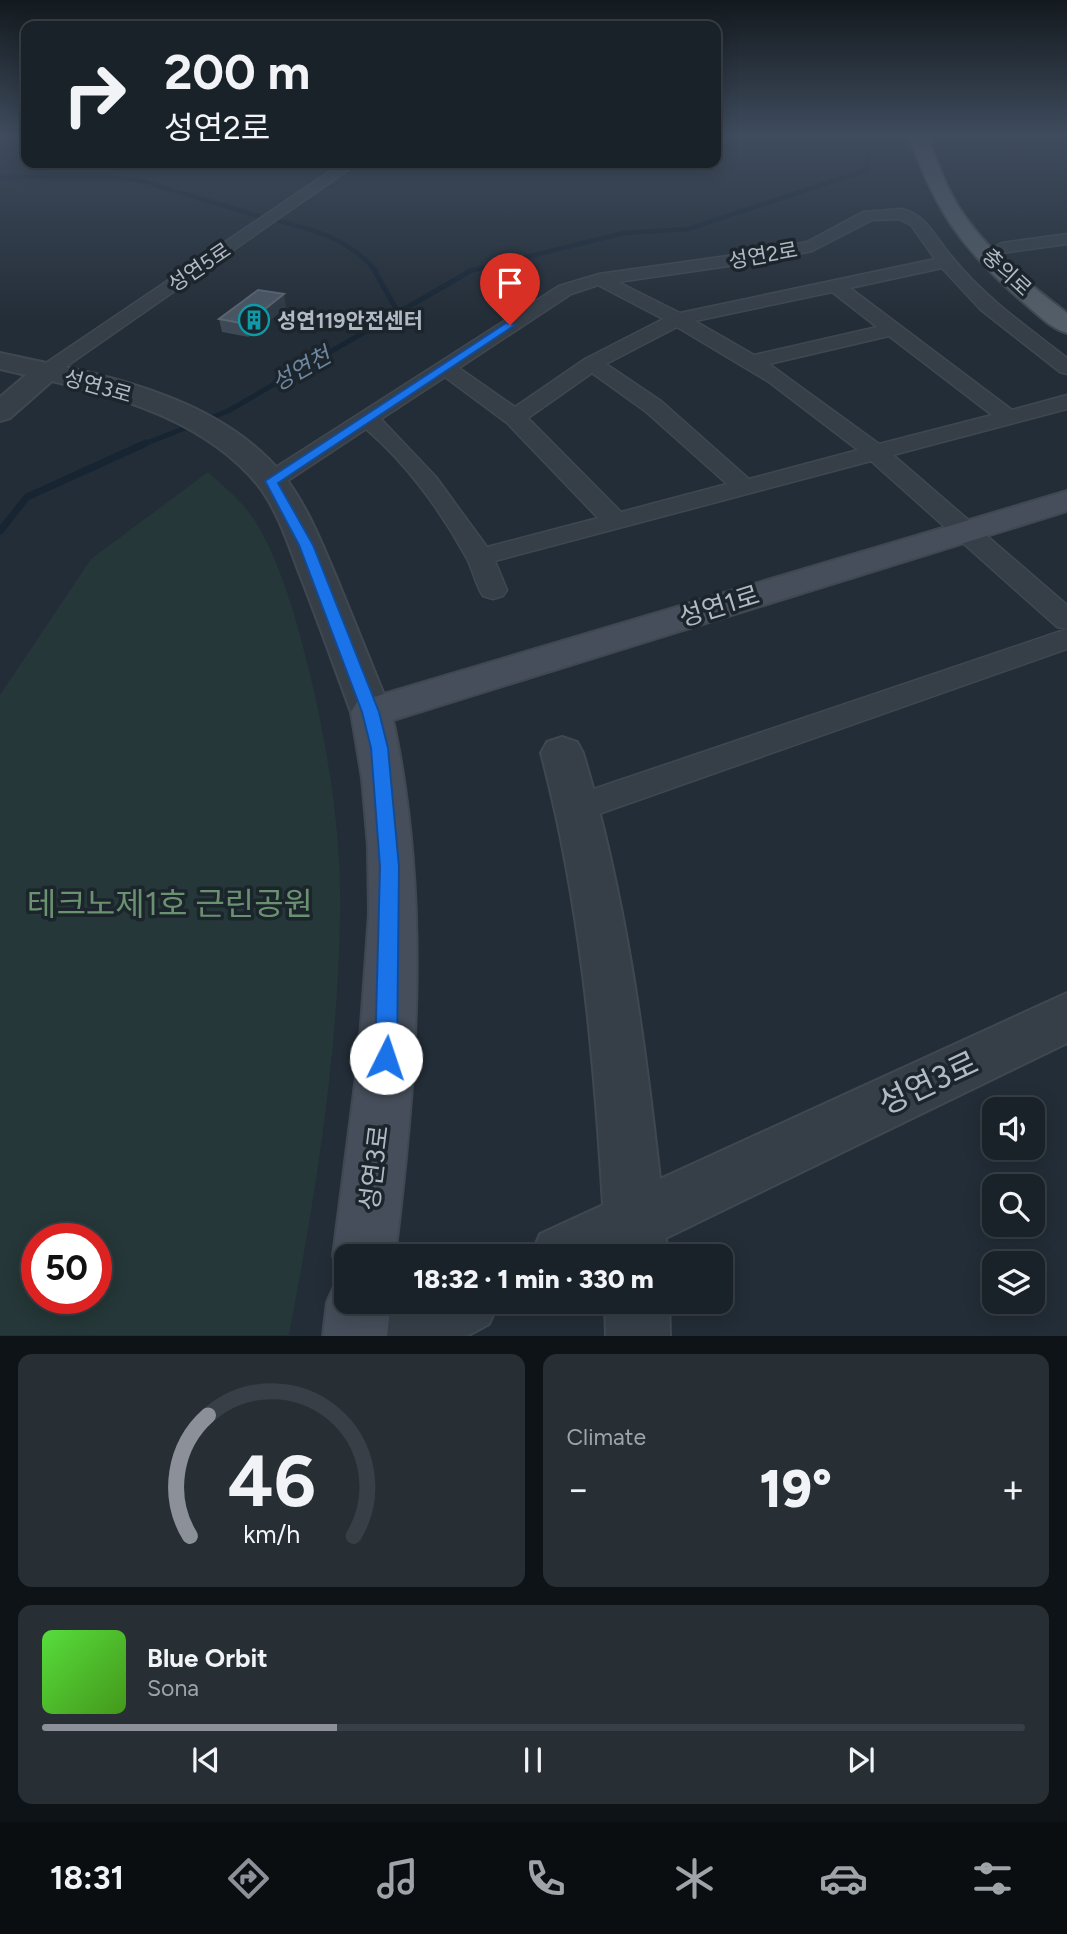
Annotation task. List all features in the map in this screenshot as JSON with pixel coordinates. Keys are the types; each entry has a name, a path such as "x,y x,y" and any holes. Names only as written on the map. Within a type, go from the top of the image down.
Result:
{"main road":[{"name":"충의로","path":"943,198 971,238 1067,325"},
{"name":"충의로","path":"961,198 969,212 1002,248 1067,304"},
{"name":"성연1로","path":"370,712 1067,500"},
{"name":"성연3로","path":"365,1244 388,1036 391,918 384,784 380,748 370,712"},
{"path":"355,1335 358,1314"}],"street":[{"name":"성연5로","path":"47,371 299,198"},
{"name":"성연2로","path":"271,481 554,296 578,284 812,246 864,217 883,213 914,218 946,262 988,306 1067,368"},
{"path":"1002,248 1067,239"},
{"path":"516,416 592,363 678,319 946,262"},
{"path":"600,279 678,319 751,362 875,452 1067,620"},
{"path":"835,285 1009,417"},
{"path":"751,362 893,329"},
{"name":"성연3로","path":"0,361 47,371 149,401 195,420 234,446 271,481 306,545 370,712"},
{"path":"592,363 653,406 744,487"},
{"path":"445,368 469,381 516,416 615,521"},
{"name":"성연3로","path":"0,412 47,371"},
{"path":"480,557 1067,402"},
{"path":"367,419 391,440 447,508 480,557 493,590"},
{"path":"579,808 1067,639"},
{"path":"562,752 579,808 607,961 636,1239"},
{"name":"성연3로","path":"614,1244 636,1239 1067,1017"},
{"path":"397,1335 442,1314"},
{"path":"637,1314 638,1335"}],"green space":[{"name":"테크노제1호 근린공원","path":"208,472 243,505 255,521 284,583 304,651 322,730 339,855 338,969 330,1074 308,1231 289,1335 0,1335 0,695 91,559"}],"building":[{"path":"258,290 284,294 246,324 219,319"}],"waterway":[{"path":"199,198 258,216"},
{"name":"성연천","path":"471,270 624,233 688,229 781,198"},
{"path":"276,220 318,232 343,243 376,271"},
{"path":"374,270 398,312"},
{"name":"성연천","path":"142,445 228,411 471,270"},
{"name":"성연천","path":"0,531 27,497 146,443"}],"place":[{"name":"성연119안전센터","path":"254,320"}],"route":[{"path":"386,1058 391,918 388,824 380,748 370,712 306,545 271,481 510,325"}]}
